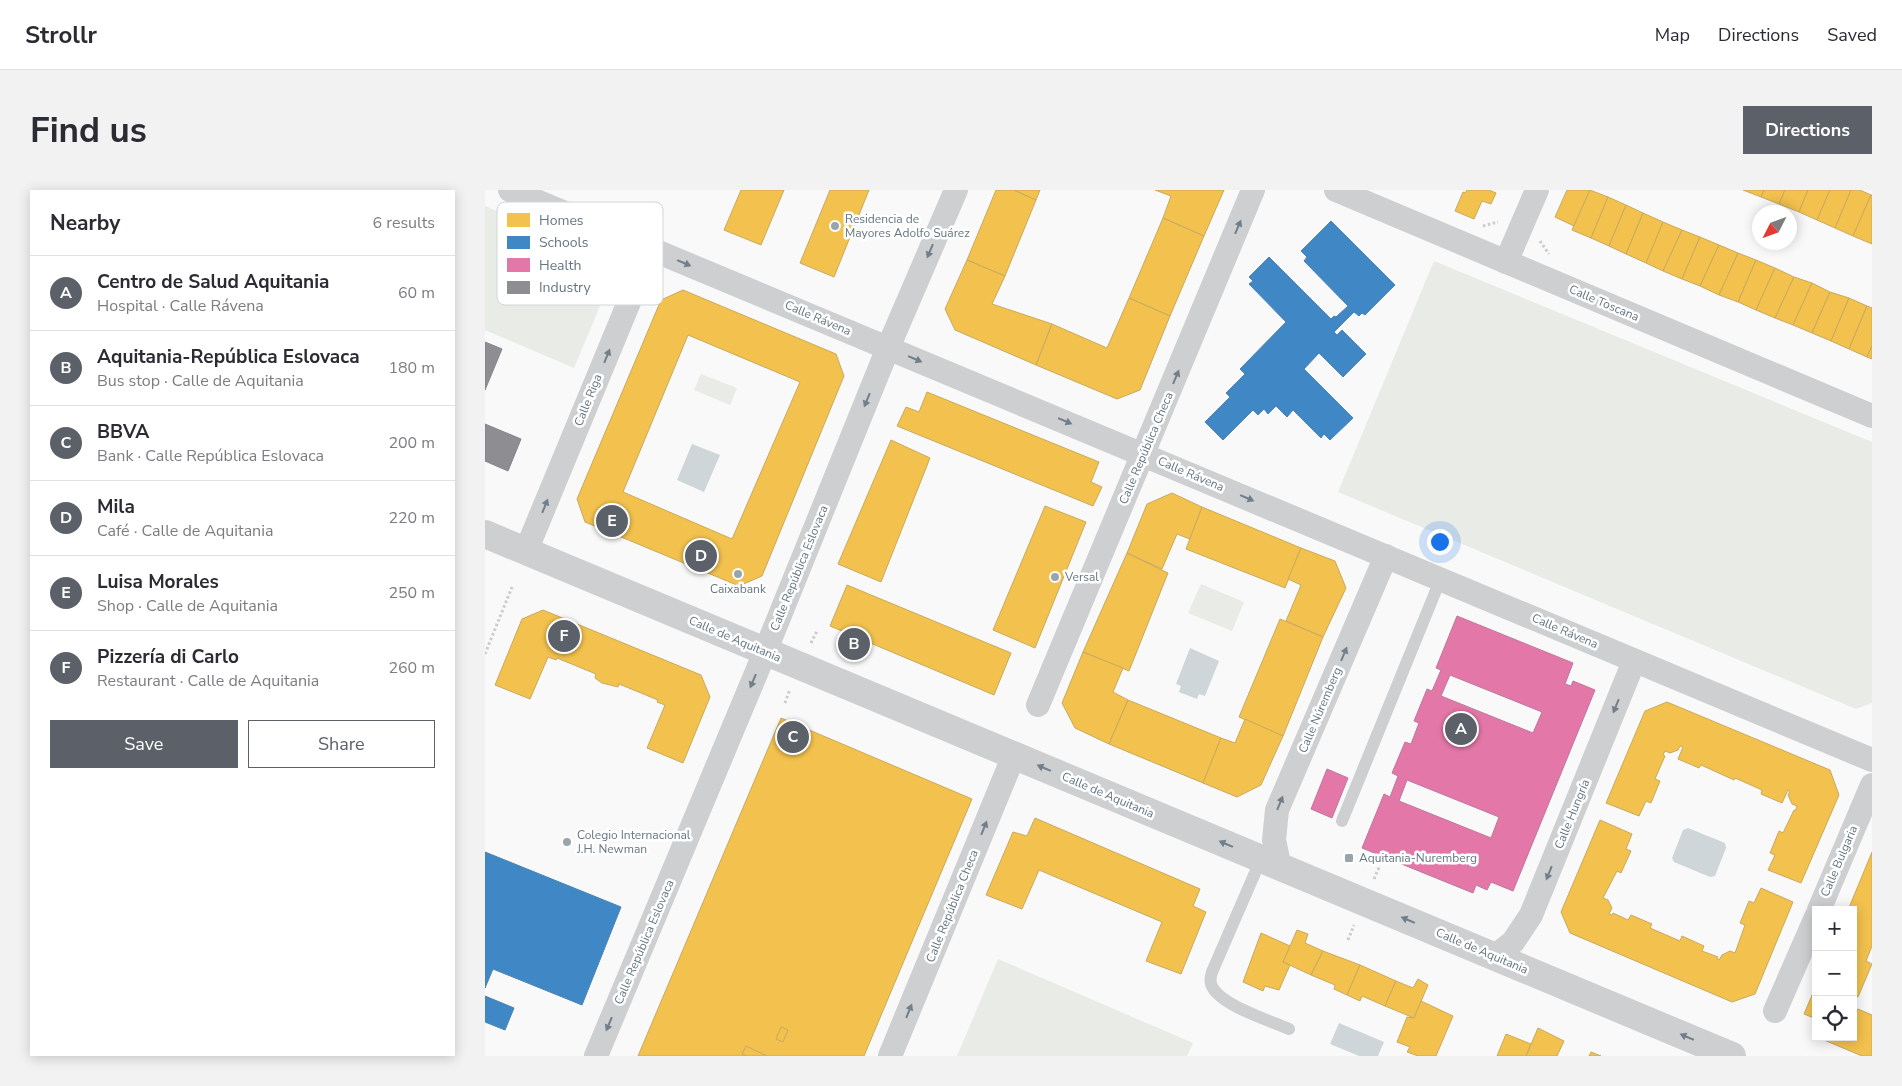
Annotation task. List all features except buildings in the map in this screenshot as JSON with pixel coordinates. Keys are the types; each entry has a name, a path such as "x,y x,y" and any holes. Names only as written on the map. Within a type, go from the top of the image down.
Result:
{"street":[{"name":"Calle Rávena","path":"510,190 539,202"},
{"name":"Calle República Eslovaca","path":"596,1056 765,652 888,348 956,190"},
{"name":"Calle República Checa","path":"1038,705 1253,190"},
{"name":"Calle Toscana","path":"1336,190 1872,416"},
{"path":"1506,262 1537,190"},
{"name":"Calle Rávena","path":"663,253 1872,760"},
{"name":"Calle Riga","path":"526,551 627,305"},
{"name":"Calle de Aquitania","path":"485,534 1732,1056"},
{"name":"Calle Núremberg","path":"1270,863 1277,810 1386,556"},
{"name":"Calle Hungría","path":"1495,956 1513,942 1531,915 1634,661"},
{"name":"Calle República Checa","path":"890,1056 1014,755"},
{"name":"Calle Bulgaria","path":"1821,906 1872,785"},
{"path":"1775,1011 1812,925"}],"lane":[{"path":"1341,821 1441,578"},
{"path":"1270,863 1212,972 1211,983 1218,994 1227,1002 1289,1029"}],"path":[{"path":"485,654 512,587"},
{"path":"810,644 817,631"},
{"path":"785,703 790,689"},
{"path":"1373,882 1380,865"},
{"path":"1348,940 1356,920"}],"shaded area":[{"path":"485,206 497,211 497,305 600,305 574,368 485,330"},
{"path":"1434,261 1872,442 1872,703 1856,709 1338,492"},
{"path":"701,374 737,388 730,405 694,390"},
{"path":"692,444 720,455 704,492 677,480"},
{"path":"1201,584 1244,602 1232,631 1188,613"},
{"path":"1190,648 1219,661 1205,696 1199,694 1197,699 1179,692 1181,686 1176,684"},
{"path":"1688,828 1725,843 1726,848 1715,876 1710,877 1674,862 1672,858 1683,830"},
{"path":"998,959 1193,1043 1187,1056 957,1056"},
{"path":"1339,1023 1384,1042 1378,1056 1359,1056 1330,1044"}],"place":[{"name":"Residencia de Mayores Adolfo Suárez","path":"835,226"},
{"name":"Luisa Morales","path":"612,521"},
{"name":"Mila","path":"701,556"},
{"name":"Caixabank","path":"738,574"},
{"name":"Versal","path":"1055,577"},
{"name":"Pizzería di Carlo","path":"564,636"},
{"name":"Aquitania-República Eslovaca","path":"854,644"},
{"name":"Centro de Salud Aquitania","path":"1461,729"},
{"name":"BBVA","path":"793,737"},
{"name":"Colegio Internacional J.H. Newman","path":"567,842"},
{"name":"Aquitania-Nuremberg","path":"1349,858"}]}
